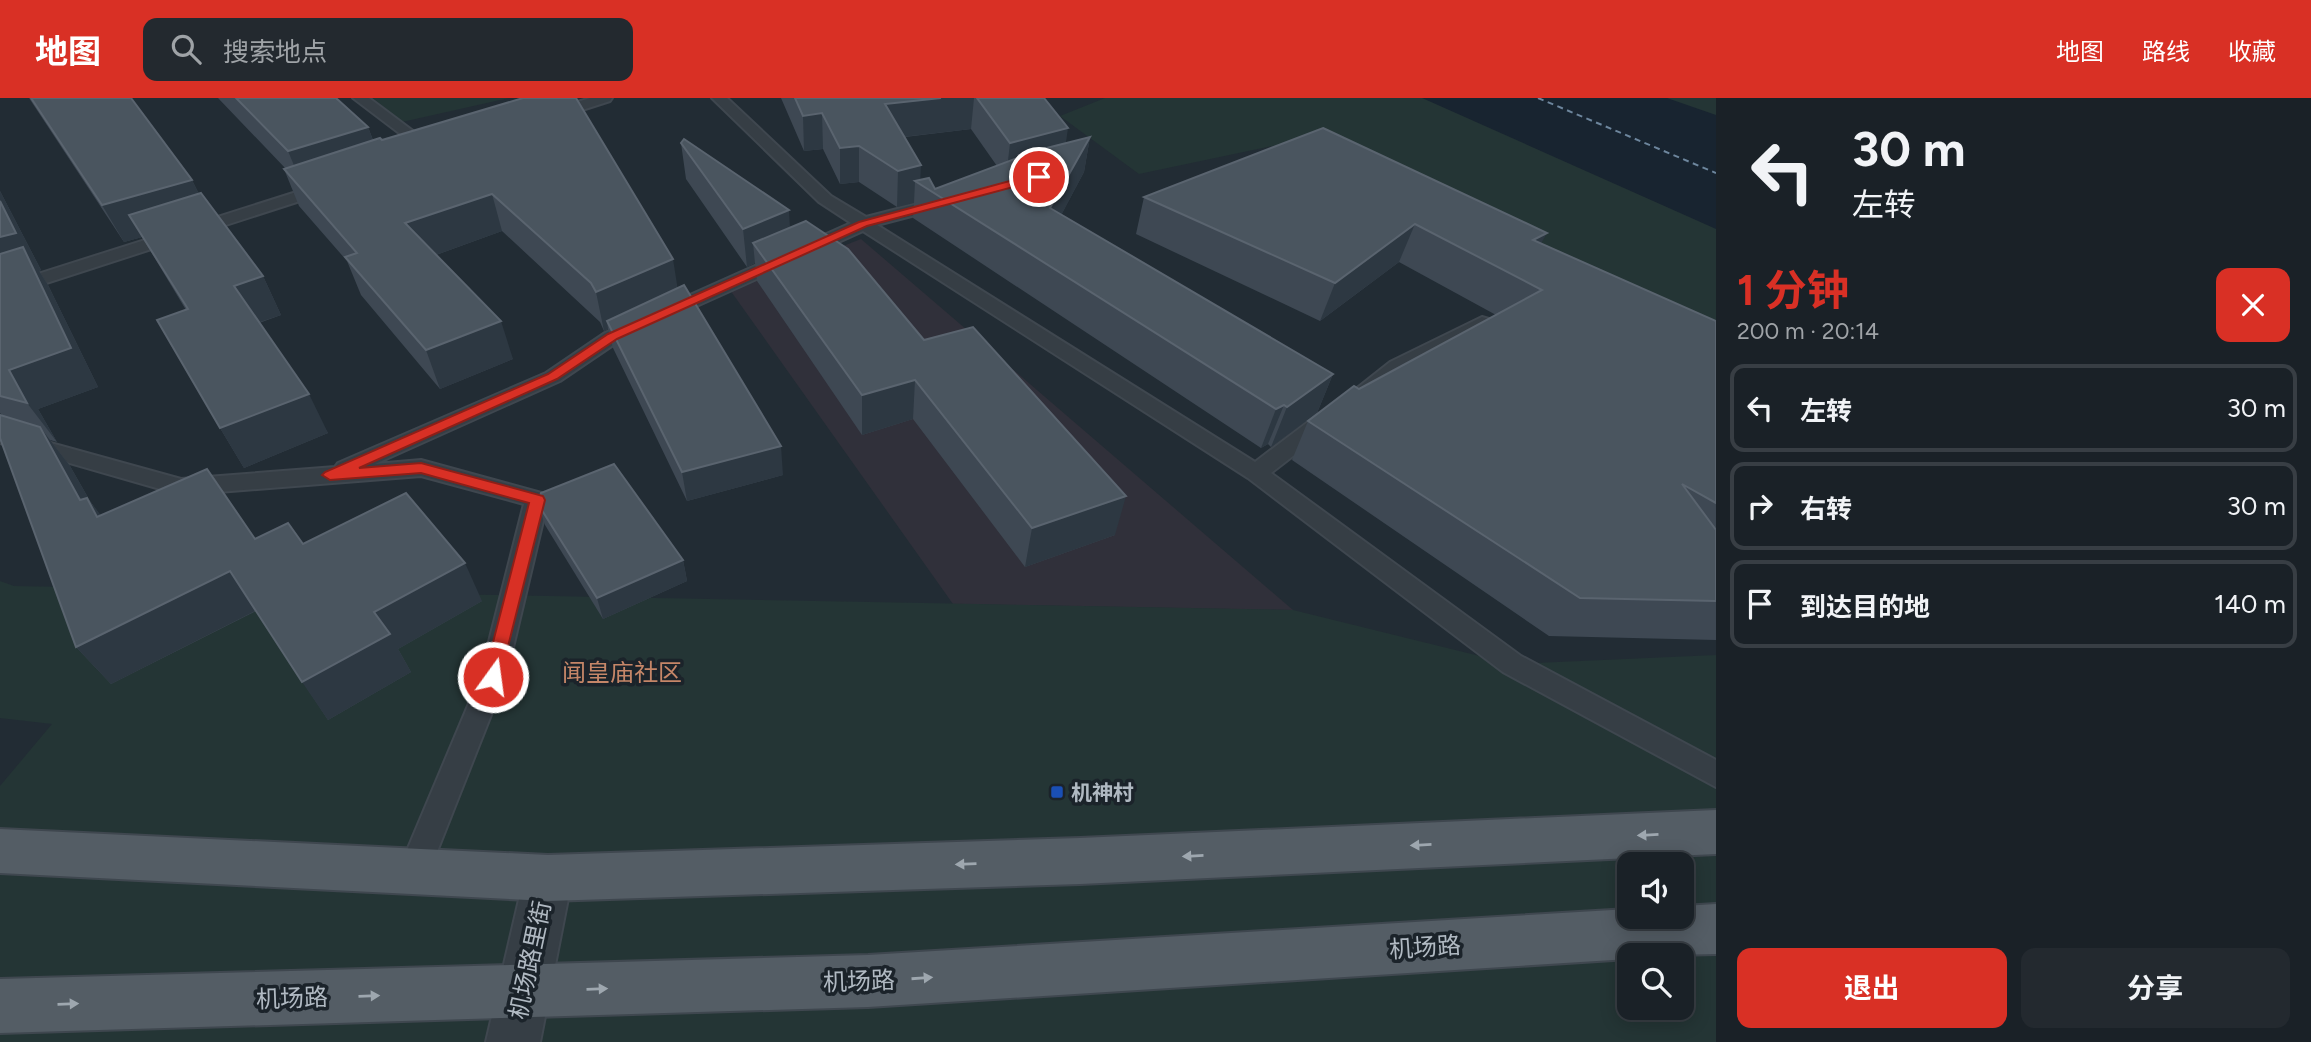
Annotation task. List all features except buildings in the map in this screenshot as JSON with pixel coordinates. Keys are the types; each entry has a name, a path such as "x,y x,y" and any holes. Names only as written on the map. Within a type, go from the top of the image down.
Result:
{"main road":[{"path":"0,851 548,878 1080,861 1716,832"},
{"name":"机场路","path":"0,1006 882,981 1716,929"}],"street":[{"name":"机场路里街","path":"513,1042 548,878"}],"lane":[{"path":"360,98 440,151 408,161"},
{"path":"539,119 605,98"},
{"path":"719,98 825,199 1256,473 1512,664 1716,774"},
{"path":"0,292 342,182"},
{"path":"330,475 553,377 612,337 863,224 959,198"},
{"path":"1256,473 1397,366 1482,323"},
{"path":"0,436 181,487 421,468 537,500 493,677 414,872"}],"shaded area":[{"path":"373,98 509,98 402,122"},
{"path":"1105,98 1716,98 1716,346 1291,142 1139,174 1060,116"},
{"path":"861,239 1293,610 953,604 730,290"},
{"path":"0,581 14,586 1293,610 1512,664 1716,655 1716,1042 0,1042 0,786 52,724 0,718"}],"water":[{"path":"1422,98 1667,98 1716,115 1716,229"}],"ferry route":[{"path":"1538,98 1716,173"}],"place":[{"name":"机神村","path":"1057,792"}],"district":[{"name":"闻皇庙社区","path":"622,672"}],"route":[{"path":"493,677 537,500 421,468 330,475 553,377 612,337 863,224 1039,177"}]}
